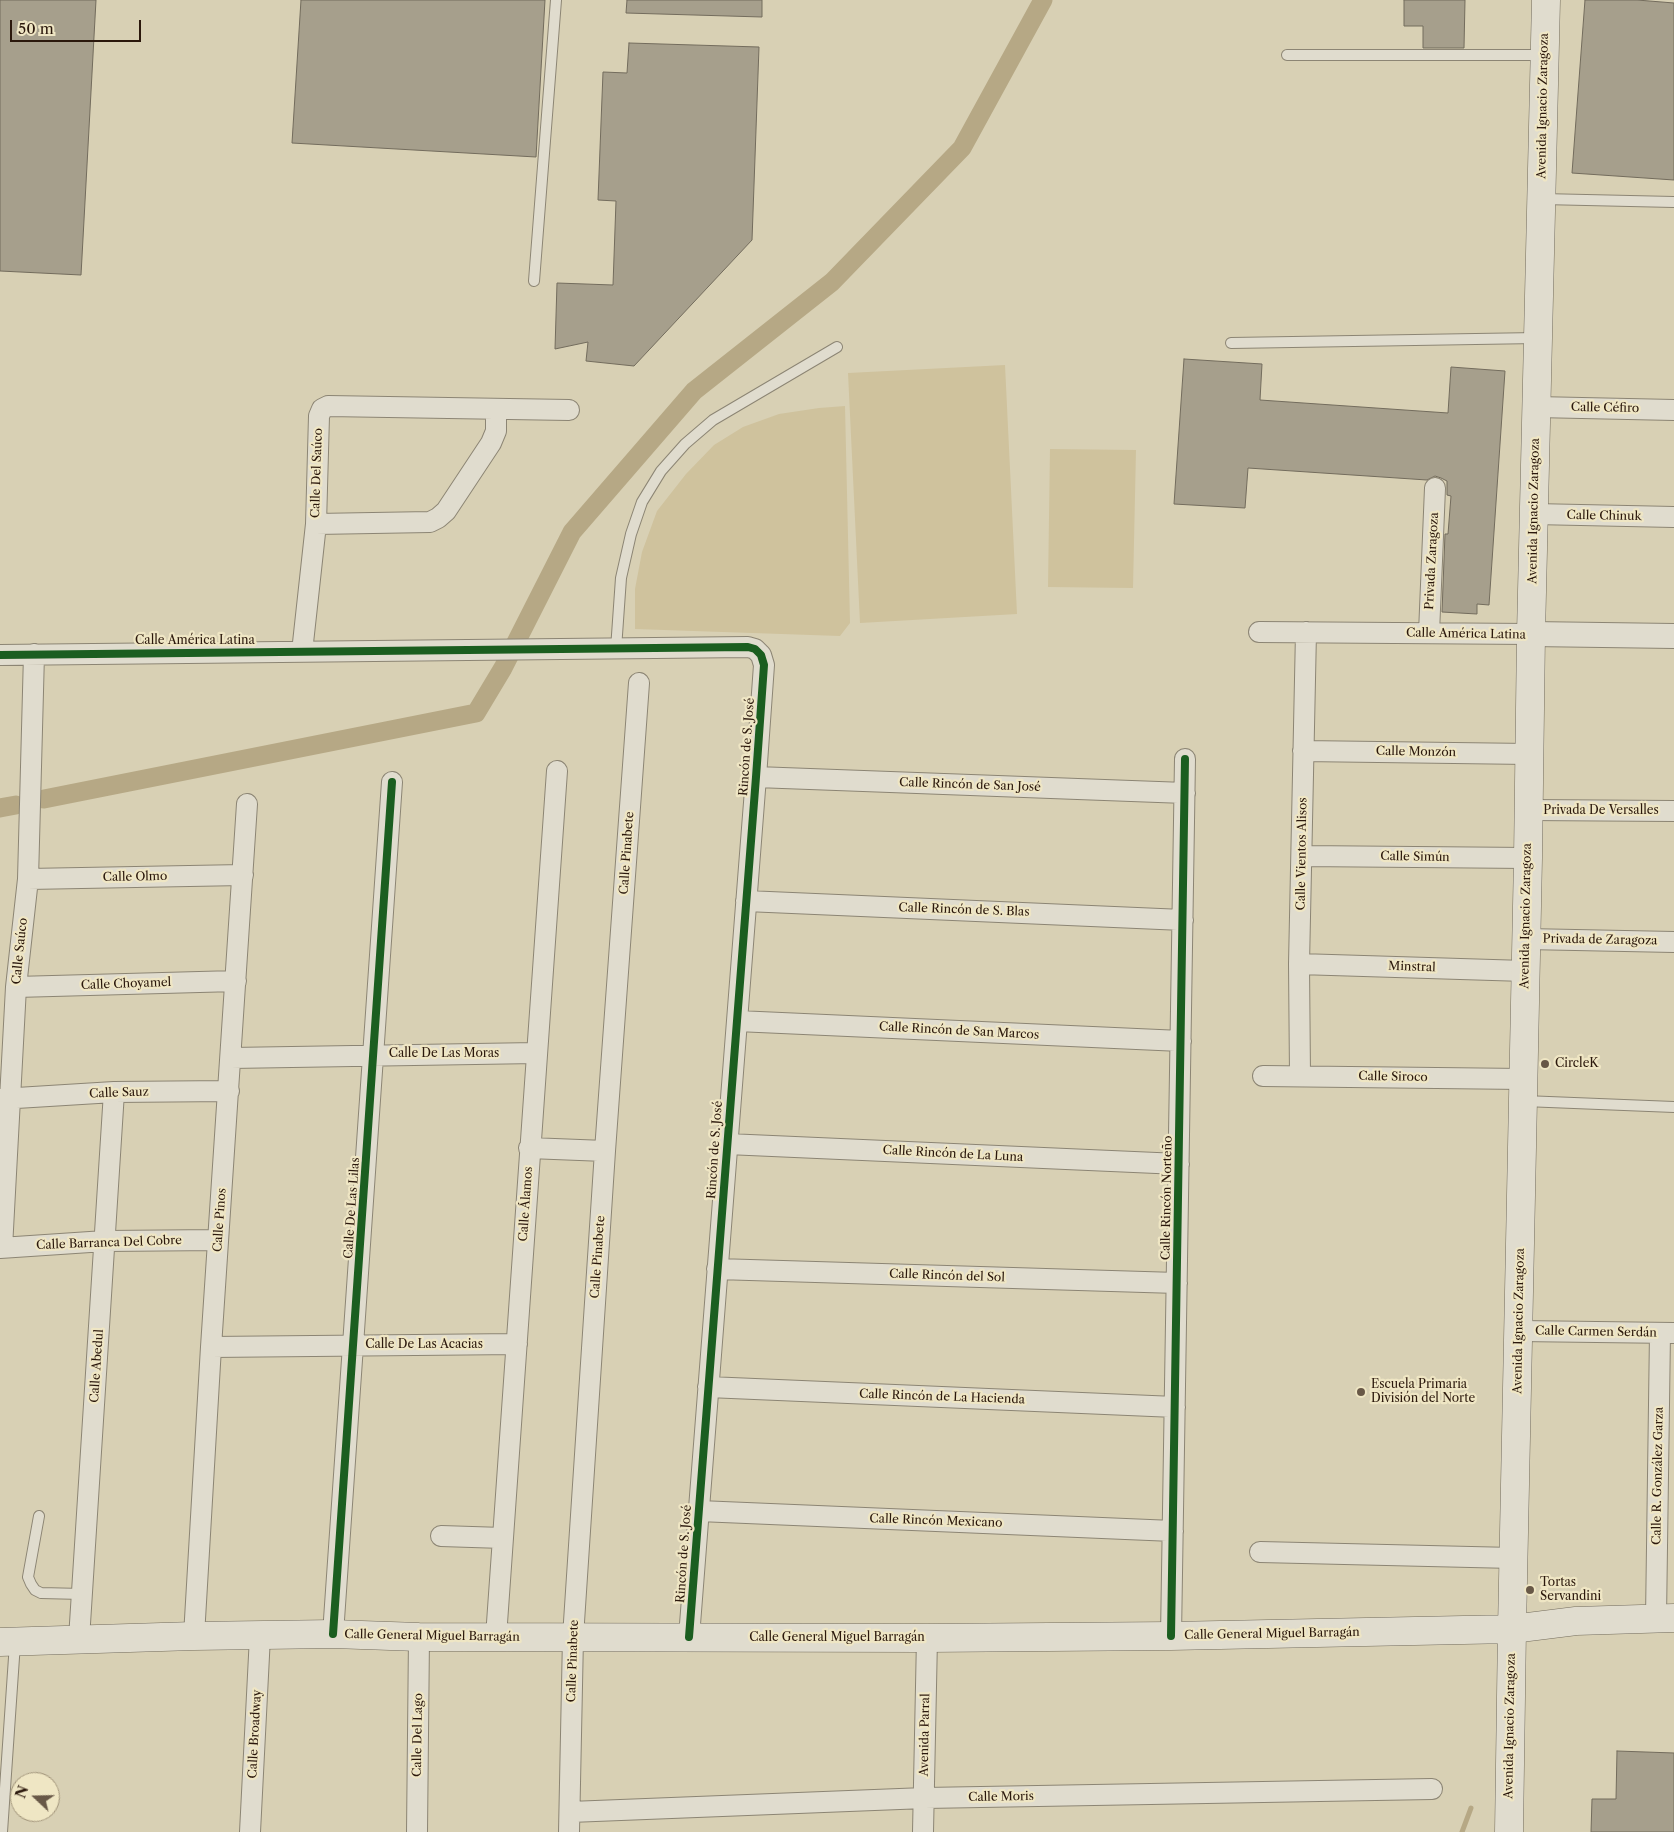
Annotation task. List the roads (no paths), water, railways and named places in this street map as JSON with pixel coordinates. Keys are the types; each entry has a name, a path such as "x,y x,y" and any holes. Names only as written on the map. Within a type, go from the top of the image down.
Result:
{"main road":[{"name":"Avenida Ignacio Zaragoza","path":"1509,1832 1531,634 1546,0"},
{"name":"Calle General Miguel Barragán","path":"8,1642 333,1634 419,1637 927,1638 1171,1636 1512,1628 1576,1621 1665,1618"}],"street":[{"name":"Calle Céfiro","path":"1536,406 1674,410"},
{"name":"Calle Del Saúco","path":"302,652 316,524 319,416 324,407 496,409"},
{"path":"316,524 430,522 446,511 491,443 496,431 496,409 569,410"},
{"name":"Privada Zaragoza","path":"1429,633 1435,488"},
{"name":"Calle Chinuk","path":"1534,514 1674,517"},
{"name":"Calle América Latina","path":"1259,632 1674,636"},
{"name":"Calle Vientos Alisos","path":"1300,1075 1299,964 1306,632"},
{"name":"Calle América Latina","path":"0,655 748,647 759,651 764,659 764,666"},
{"name":"Calle Saúco","path":"1,1248 5,1099 28,879 34,654"},
{"name":"Rincón de S. José","path":"689,1637 764,666"},
{"name":"Calle Pinabete","path":"569,1832 573,1637 605,1151 639,683"},
{"name":"Calle Monzón","path":"1304,751 1529,754"},
{"name":"Calle Rincón Norteño","path":"1171,1636 1185,759"},
{"name":"Calle Álamos","path":"496,1637 557,770"},
{"name":"Calle Rincón de San José","path":"756,777 1185,794"},
{"name":"Calle De Las Lilas","path":"333,1634 392,782"},
{"name":"Calle Pinos","path":"194,1636 211,1347 248,804"},
{"name":"Privada De Versalles","path":"1528,810 1674,811"},
{"name":"Calle Simún","path":"1302,856 1528,858"},
{"name":"Calle Olmo","path":"28,879 243,875"},
{"name":"Calle Rincón de S. Blas","path":"746,901 1182,920"},
{"name":"Privada de Zaragoza","path":"1526,939 1674,942"},
{"name":"Minstral","path":"1299,964 1525,971"},
{"name":"Calle Choyamel","path":"16,987 236,981"},
{"name":"Calle Rincón de San Marcos","path":"737,1021 1181,1041"},
{"name":"Calle De Las Moras","path":"231,1058 536,1053"},
{"name":"Calle Siroco","path":"1263,1076 1300,1075 1523,1090"},
{"name":"Calle Sauz","path":"5,1099 114,1092 228,1091"},
{"name":"Calle Abedul","path":"79,1639 114,1092"},
{"name":"Calle Rincón de La Luna","path":"727,1144 1179,1164"},
{"path":"529,1148 605,1151"},
{"name":"Calle Barranca Del Cobre","path":"1,1248 104,1241 218,1240"},
{"name":"Calle Rincón del Sol","path":"717,1269 1177,1283"},
{"name":"Calle Carmen Serdán","path":"1519,1331 1667,1333"},
{"name":"Calle R. González Garza","path":"1665,1618 1667,1333"},
{"name":"Calle De Las Acacias","path":"211,1347 517,1344"},
{"name":"Calle Rincón de La Hacienda","path":"708,1388 1175,1406"},
{"name":"Calle Rincón Mexicano","path":"699,1511 1173,1531"},
{"path":"441,1536 503,1538"},
{"path":"1260,1552 1513,1558"},
{"name":"Calle Broadway","path":"250,1832 260,1636"},
{"name":"Calle Del Lago","path":"417,1832 419,1637"},
{"name":"Avenida Parral","path":"923,1832 927,1638"},
{"name":"Calle Moris","path":"570,1812 924,1798 1432,1789"}],"lane":[{"path":"534,281 556,0"},
{"path":"1287,55 1545,55"},
{"path":"1541,199 1674,202"},
{"path":"1231,343 1538,338"},
{"path":"616,649 621,578 631,534 642,502 661,471 685,444 713,420 837,347"},
{"path":"1523,1090 1674,1107"},
{"path":"39,1516 28,1577 31,1584 40,1593 82,1594"},
{"path":"2,1832 8,1642"}],"waterway":[{"path":"44,799 476,713 503,668 572,532 694,391 832,282 962,148 1043,0"},
{"path":"0,808 16,805"},
{"path":"1462,1832 1471,1808"}],"place":[{"name":"CircleK","path":"1545,1064"},
{"name":"Escuela Primaria División del Norte","path":"1361,1392"},
{"name":"Tortas Servandini","path":"1530,1590"}]}
